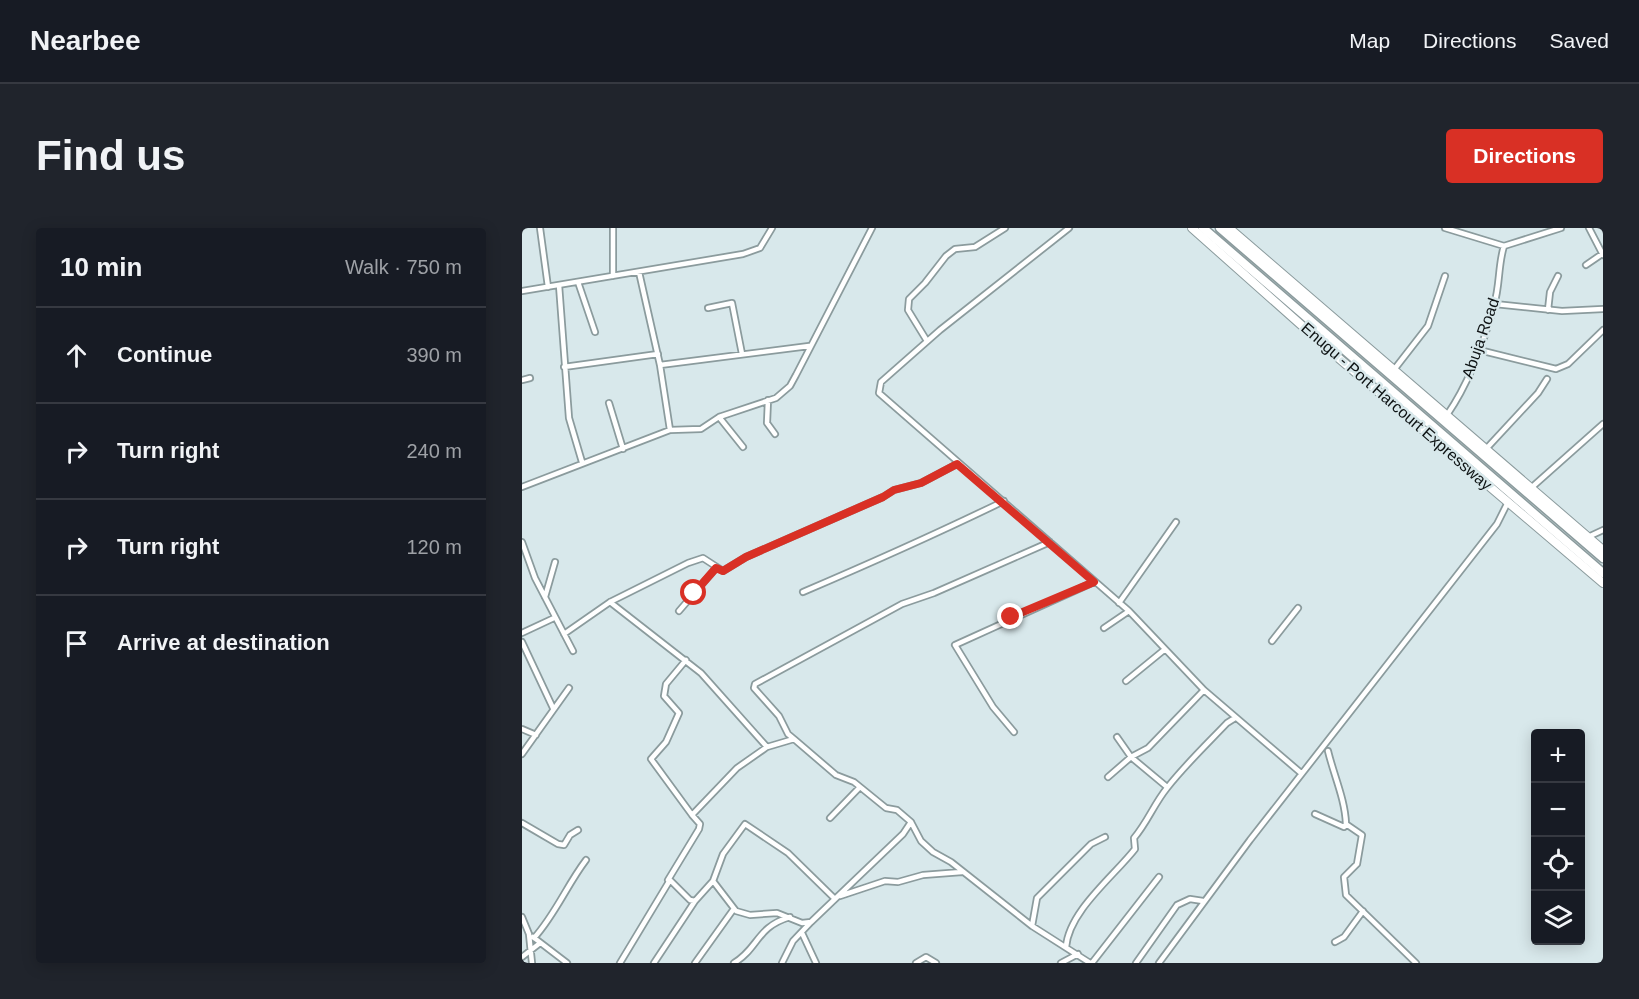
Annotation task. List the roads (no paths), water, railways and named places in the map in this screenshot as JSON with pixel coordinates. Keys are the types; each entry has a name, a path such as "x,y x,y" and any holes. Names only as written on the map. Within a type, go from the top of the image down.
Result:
{"highway":[{"name":"Enugu - Port Harcourt Expressway","path":"1203,228 1603,573"},
{"name":"Enugu - Port Harcourt Expressway","path":"1220,228 1603,558"}],"main road":[{"name":"Enugu - Port Harcourt Expressway","path":"1192,228 1603,583"},
{"name":"Enugu - Port Harcourt Expressway","path":"1229,228 1603,550"}],"street":[{"path":"540,228 548,287"},
{"path":"613,228 613,276"},
{"path":"522,291 751,252 759,248 772,228"},
{"path":"522,487 670,430 701,429 718,417 784,393 790,386 872,228"},
{"path":"927,341 909,310 909,299 946,256 962,247 975,247 1005,228"},
{"path":"1069,228 927,341 881,382 879,393 957,464 1004,501 1129,611 1204,690 1301,773"},
{"path":"1445,228 1504,246 1546,235 1560,228"},
{"path":"1541,228 1546,235"},
{"path":"1586,265 1603,254 1589,228"},
{"name":"Abuja Road","path":"1447,415 1479,350 1495,304 1498,266 1504,246"},
{"path":"639,272 658,354 670,430"},
{"path":"1393,371 1428,326 1445,276"},
{"path":"1548,310 1550,292 1558,276"},
{"path":"578,282 594,332"},
{"path":"559,285 569,418 582,462"},
{"path":"708,308 732,303 742,354"},
{"path":"1495,304 1548,310 1603,309"},
{"path":"1479,350 1556,369 1569,364 1603,330"},
{"path":"660,365 809,346"},
{"path":"564,367 658,354"},
{"path":"522,380 530,378"},
{"path":"1486,449 1538,393 1547,378"},
{"path":"768,400 767,423 776,434"},
{"path":"609,402 623,449"},
{"path":"718,417 744,447"},
{"path":"1531,488 1603,424"},
{"path":"564,634 610,602 697,559 704,558 723,571 746,557 883,497 894,490 912,487 957,464"},
{"path":"803,592 889,556 939,530 1004,501"},
{"path":"1159,963 1203,901 1301,773 1497,524 1508,501"},
{"path":"1119,603 1176,522"},
{"path":"1588,537 1603,530"},
{"path":"522,542 528,562 554,618 573,651"},
{"path":"1050,542 943,590 902,604 755,684 754,688 779,716 788,734 812,753 828,770 860,787 886,808 897,810 911,822 921,841 1032,926 1091,963 1160,877"},
{"path":"522,564 528,562"},
{"path":"545,597 555,562"},
{"path":"679,611 716,568"},
{"path":"1014,732 993,707 955,645 1094,582"},
{"path":"610,602 686,660 722,694 767,747"},
{"path":"1272,641 1298,608"},
{"path":"1104,628 1129,611"},
{"path":"522,633 554,618"},
{"path":"522,642 553,708"},
{"path":"1126,681 1164,650"},
{"path":"620,963 699,829 699,824 651,759 666,742 679,713 664,696 665,685 686,660"},
{"path":"522,754 569,688"},
{"path":"1108,777 1131,757 1148,747 1204,690"},
{"path":"1066,947 1069,931 1095,893 1133,851 1137,845 1134,838 1144,828 1147,816 1167,787 1227,723 1236,718"},
{"path":"522,729 536,735"},
{"path":"786,741 788,734"},
{"path":"1117,737 1131,757 1167,787"},
{"path":"692,815 736,768 767,747 794,739"},
{"path":"1328,751 1336,784 1345,806 1346,824"},
{"path":"830,818 860,787"},
{"path":"1315,814 1344,826 1346,824 1362,836 1357,864 1344,877 1346,895 1416,963"},
{"path":"782,963 793,941 903,834 911,822"},
{"path":"522,823 558,844 564,845 570,835 578,830"},
{"path":"654,963 695,901 713,881 723,854 745,824 788,853 835,898"},
{"path":"1032,926 1037,898 1091,844 1105,837"},
{"path":"534,938 551,917 568,884 586,860"},
{"path":"835,898 885,881 898,882 923,875 962,872"},
{"path":"667,883 672,880 684,897 695,901"},
{"path":"713,881 728,897 733,909 750,915 773,912 802,923 811,922"},
{"path":"1136,963 1177,905 1190,899 1203,901"},
{"path":"695,963 733,909"},
{"path":"1335,942 1344,937 1363,911"},
{"path":"522,917 529,934 532,963"},
{"path":"734,963 744,956 764,929 790,917"},
{"path":"802,933 816,963"},
{"path":"529,934 567,963"},
{"path":"522,957 540,943"},
{"path":"1061,963 1078,954"},
{"path":"916,963 926,957 936,963"}]}
